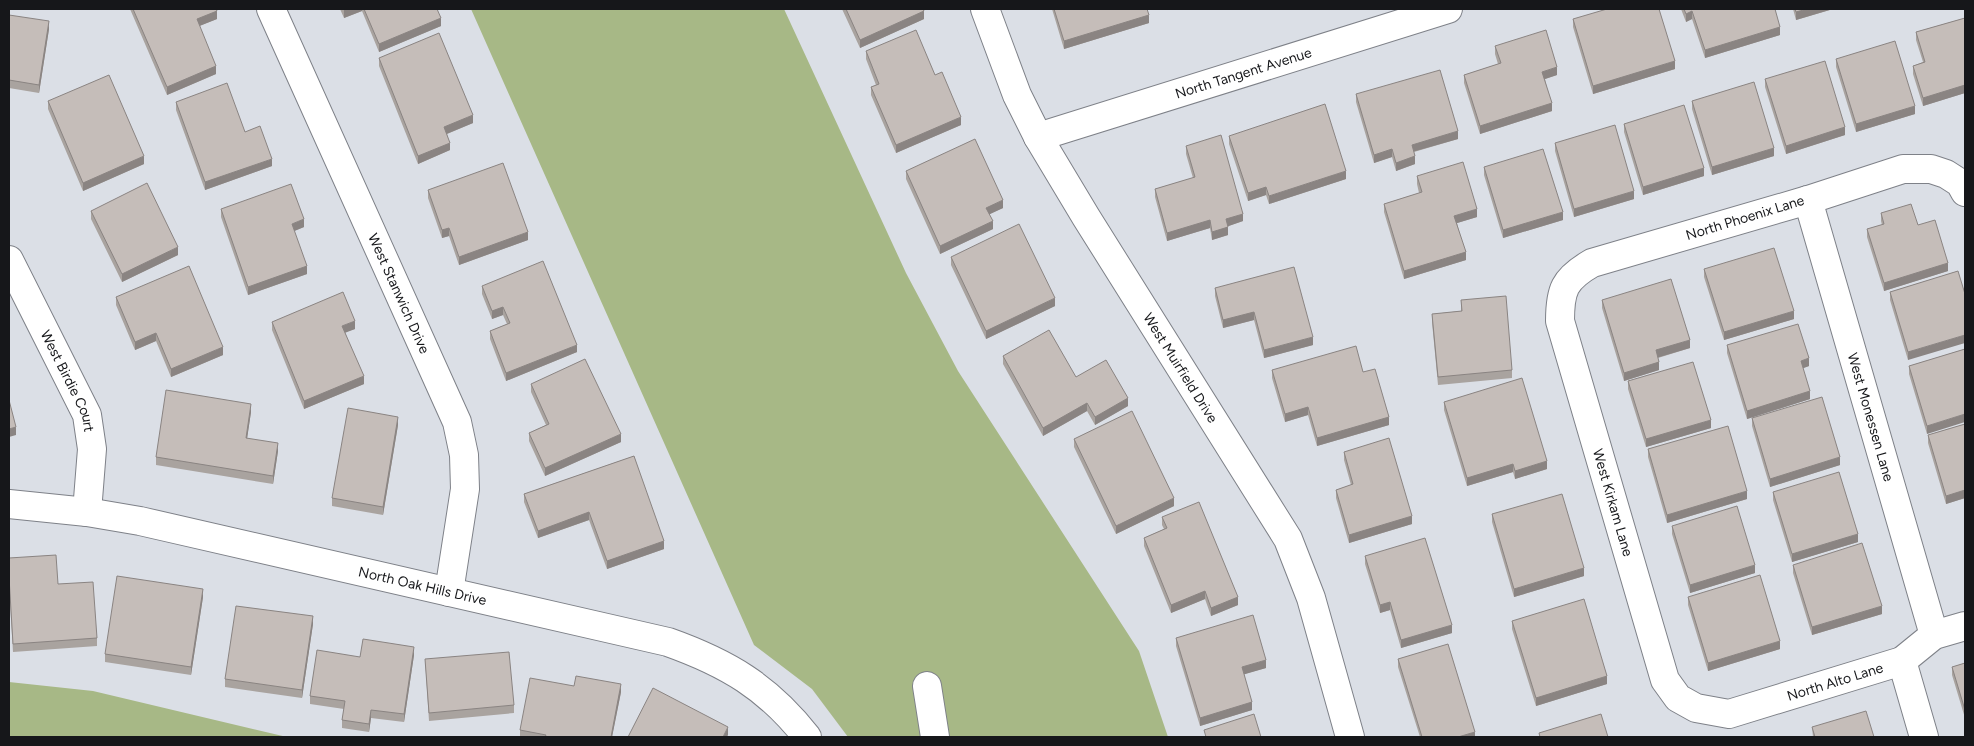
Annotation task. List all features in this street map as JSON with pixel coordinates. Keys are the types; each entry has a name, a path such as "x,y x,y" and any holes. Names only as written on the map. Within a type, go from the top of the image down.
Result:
{"street":[{"name":"West Stanwich Drive","path":"271,9 457,422 464,454 465,489 449,592"},
{"name":"West Muirfield Drive","path":"985,9 1017,95 1038,137 1288,539 1311,598 1350,737"},
{"name":"North Tangent Avenue","path":"1038,137 1448,9"},
{"name":"North Phoenix Lane","path":"1565,284 1578,271 1592,264 1808,200 1904,169 1931,169 1946,174 1960,183 1965,192"},
{"name":"West Monessen Lane","path":"1808,200 1934,635"},
{"name":"West Birdie Court","path":"9,260 87,414 92,449 87,512"},
{"name":"West Kirkam Lane","path":"1565,284 1560,300 1560,321 1665,680 1678,698 1696,708"},
{"name":"North Oak Hills Drive","path":"9,504 87,512 150,523 668,642 700,653 730,668 758,687 783,709 807,737"},
{"name":"North Alto Lane","path":"1696,708 1729,714 1902,660 1934,635 1965,626"},
{"path":"1902,660 1924,737"},
{"path":"927,686 935,737"}],"green space":[{"path":"471,9 784,9 906,273 958,371 1139,651 1168,737 848,737 812,689 754,645"},
{"path":"9,682 93,691 287,737 9,737"}],"building":[{"path":"133,9 216,9 217,11 197,19 216,66 167,87"},
{"path":"364,9 437,9 441,18 379,44"},
{"path":"846,9 923,9 924,11 860,40"},
{"path":"1054,9 1147,9 1149,15 1064,41"},
{"path":"1607,9 1659,9 1675,61 1593,86 1573,19"},
{"path":"1684,9 1775,9 1780,27 1705,50 1692,11 1686,14"},
{"path":"1795,9 1807,9 1796,12"},
{"path":"9,15 49,21 39,85 9,80"},
{"path":"1965,18 1965,85 1923,98 1913,66 1925,62 1916,32"},
{"path":"916,30 935,75 942,72 961,117 896,145 871,87 879,84 866,51"},
{"path":"1546,30 1557,67 1542,72 1552,103 1480,126 1464,75 1501,63 1495,46"},
{"path":"439,33 473,115 444,127 450,143 418,156 379,58"},
{"path":"1895,41 1915,106 1856,124 1836,59"},
{"path":"1825,61 1845,127 1786,146 1765,79"},
{"path":"1440,70 1458,131 1412,145 1415,156 1396,163 1392,149 1374,155 1356,94"},
{"path":"109,75 144,156 83,183 48,101"},
{"path":"1754,82 1774,148 1712,167 1692,101"},
{"path":"227,83 245,132 260,126 272,159 205,182 176,102"},
{"path":"1325,104 1346,171 1269,196 1266,187 1248,193 1229,136"},
{"path":"1684,105 1704,168 1643,187 1624,124"},
{"path":"1615,125 1634,191 1574,209 1555,143"},
{"path":"1221,135 1243,214 1226,219 1228,227 1212,232 1210,220 1167,233 1155,189 1195,177 1186,146"},
{"path":"975,139 1003,200 986,208 993,221 940,246 906,171"},
{"path":"1543,149 1563,212 1503,230 1484,167"},
{"path":"1463,162 1477,209 1454,216 1466,252 1404,271 1384,204 1422,192 1417,176"},
{"path":"503,163 528,232 459,257 449,228 442,230 428,190"},
{"path":"147,183 178,247 122,274 91,211"},
{"path":"291,184 304,219 292,224 307,266 248,287 221,209"},
{"path":"1911,204 1918,225 1935,220 1948,263 1884,283 1867,229 1884,224 1881,213"},
{"path":"1019,224 1055,298 986,331 951,257"},
{"path":"1774,248 1794,311 1724,332 1704,269"},
{"path":"543,261 577,345 506,373 490,331 510,323 503,307 492,311 482,286"},
{"path":"189,266 223,347 171,369 156,333 135,342 116,297"},
{"path":"1294,267 1313,337 1264,350 1254,312 1223,320 1215,288"},
{"path":"1958,271 1965,294 1965,335 1908,352 1890,292"},
{"path":"1671,279 1690,340 1656,350 1659,362 1624,373 1602,300"},
{"path":"343,292 355,321 342,326 364,376 304,401 272,322"},
{"path":"1506,296 1512,370 1438,377 1432,314 1462,311 1461,300"},
{"path":"1798,324 1809,358 1801,361 1810,391 1747,411 1727,345"},
{"path":"1049,330 1076,377 1106,360 1128,398 1095,417 1087,403 1043,428 1003,356"},
{"path":"1356,346 1363,372 1375,369 1389,417 1317,438 1308,407 1285,414 1272,370"},
{"path":"1965,349 1965,414 1927,426 1909,366"},
{"path":"585,359 621,434 545,468 529,433 549,424 531,384"},
{"path":"1693,362 1711,420 1646,439 1628,381"},
{"path":"1522,378 1547,461 1515,471 1513,464 1467,478 1444,402"},
{"path":"166,390 251,404 246,438 278,443 273,476 156,457"},
{"path":"1822,397 1840,457 1770,479 1752,418"},
{"path":"9,400 16,427 9,429"},
{"path":"348,408 398,417 383,507 332,498"},
{"path":"1132,411 1174,498 1116,526 1074,439"},
{"path":"1965,424 1965,490 1946,496 1928,435"},
{"path":"1728,426 1747,491 1667,515 1648,449"},
{"path":"1389,438 1412,516 1349,535 1336,490 1353,484 1344,452"},
{"path":"634,456 664,541 607,561 589,512 538,531 524,494"},
{"path":"1839,472 1858,534 1792,554 1773,492"},
{"path":"1562,494 1584,568 1514,589 1492,514"},
{"path":"1199,502 1238,597 1211,608 1205,591 1171,605 1144,538 1167,528 1162,517"},
{"path":"1737,506 1755,565 1690,585 1672,526"},
{"path":"1425,538 1452,625 1401,640 1390,602 1380,605 1365,556"},
{"path":"1862,543 1882,606 1812,627 1793,565"},
{"path":"56,555 58,584 93,582 97,638 13,644 9,558"},
{"path":"1760,575 1780,641 1708,663 1688,597"},
{"path":"117,576 203,589 191,667 105,654"},
{"path":"1584,599 1607,676 1536,698 1512,621"},
{"path":"236,606 313,616 302,690 225,679"},
{"path":"1253,615 1266,660 1242,667 1252,702 1200,718 1176,638"},
{"path":"363,639 414,647 404,714 371,710 369,724 342,720 345,701 310,696 317,650 360,657"},
{"path":"1448,644 1475,732 1458,737 1422,737 1398,659"},
{"path":"509,652 514,705 429,713 425,659"},
{"path":"1965,663 1965,710 1952,667"},
{"path":"576,676 621,684 611,737 545,737 546,735 520,730 530,678 574,686"},
{"path":"653,688 728,727 723,737 628,737"},
{"path":"1866,711 1874,737 1815,737 1812,727"},
{"path":"1254,714 1261,737 1206,737 1204,730"},
{"path":"1601,714 1608,737 1540,737 1539,733"}]}
